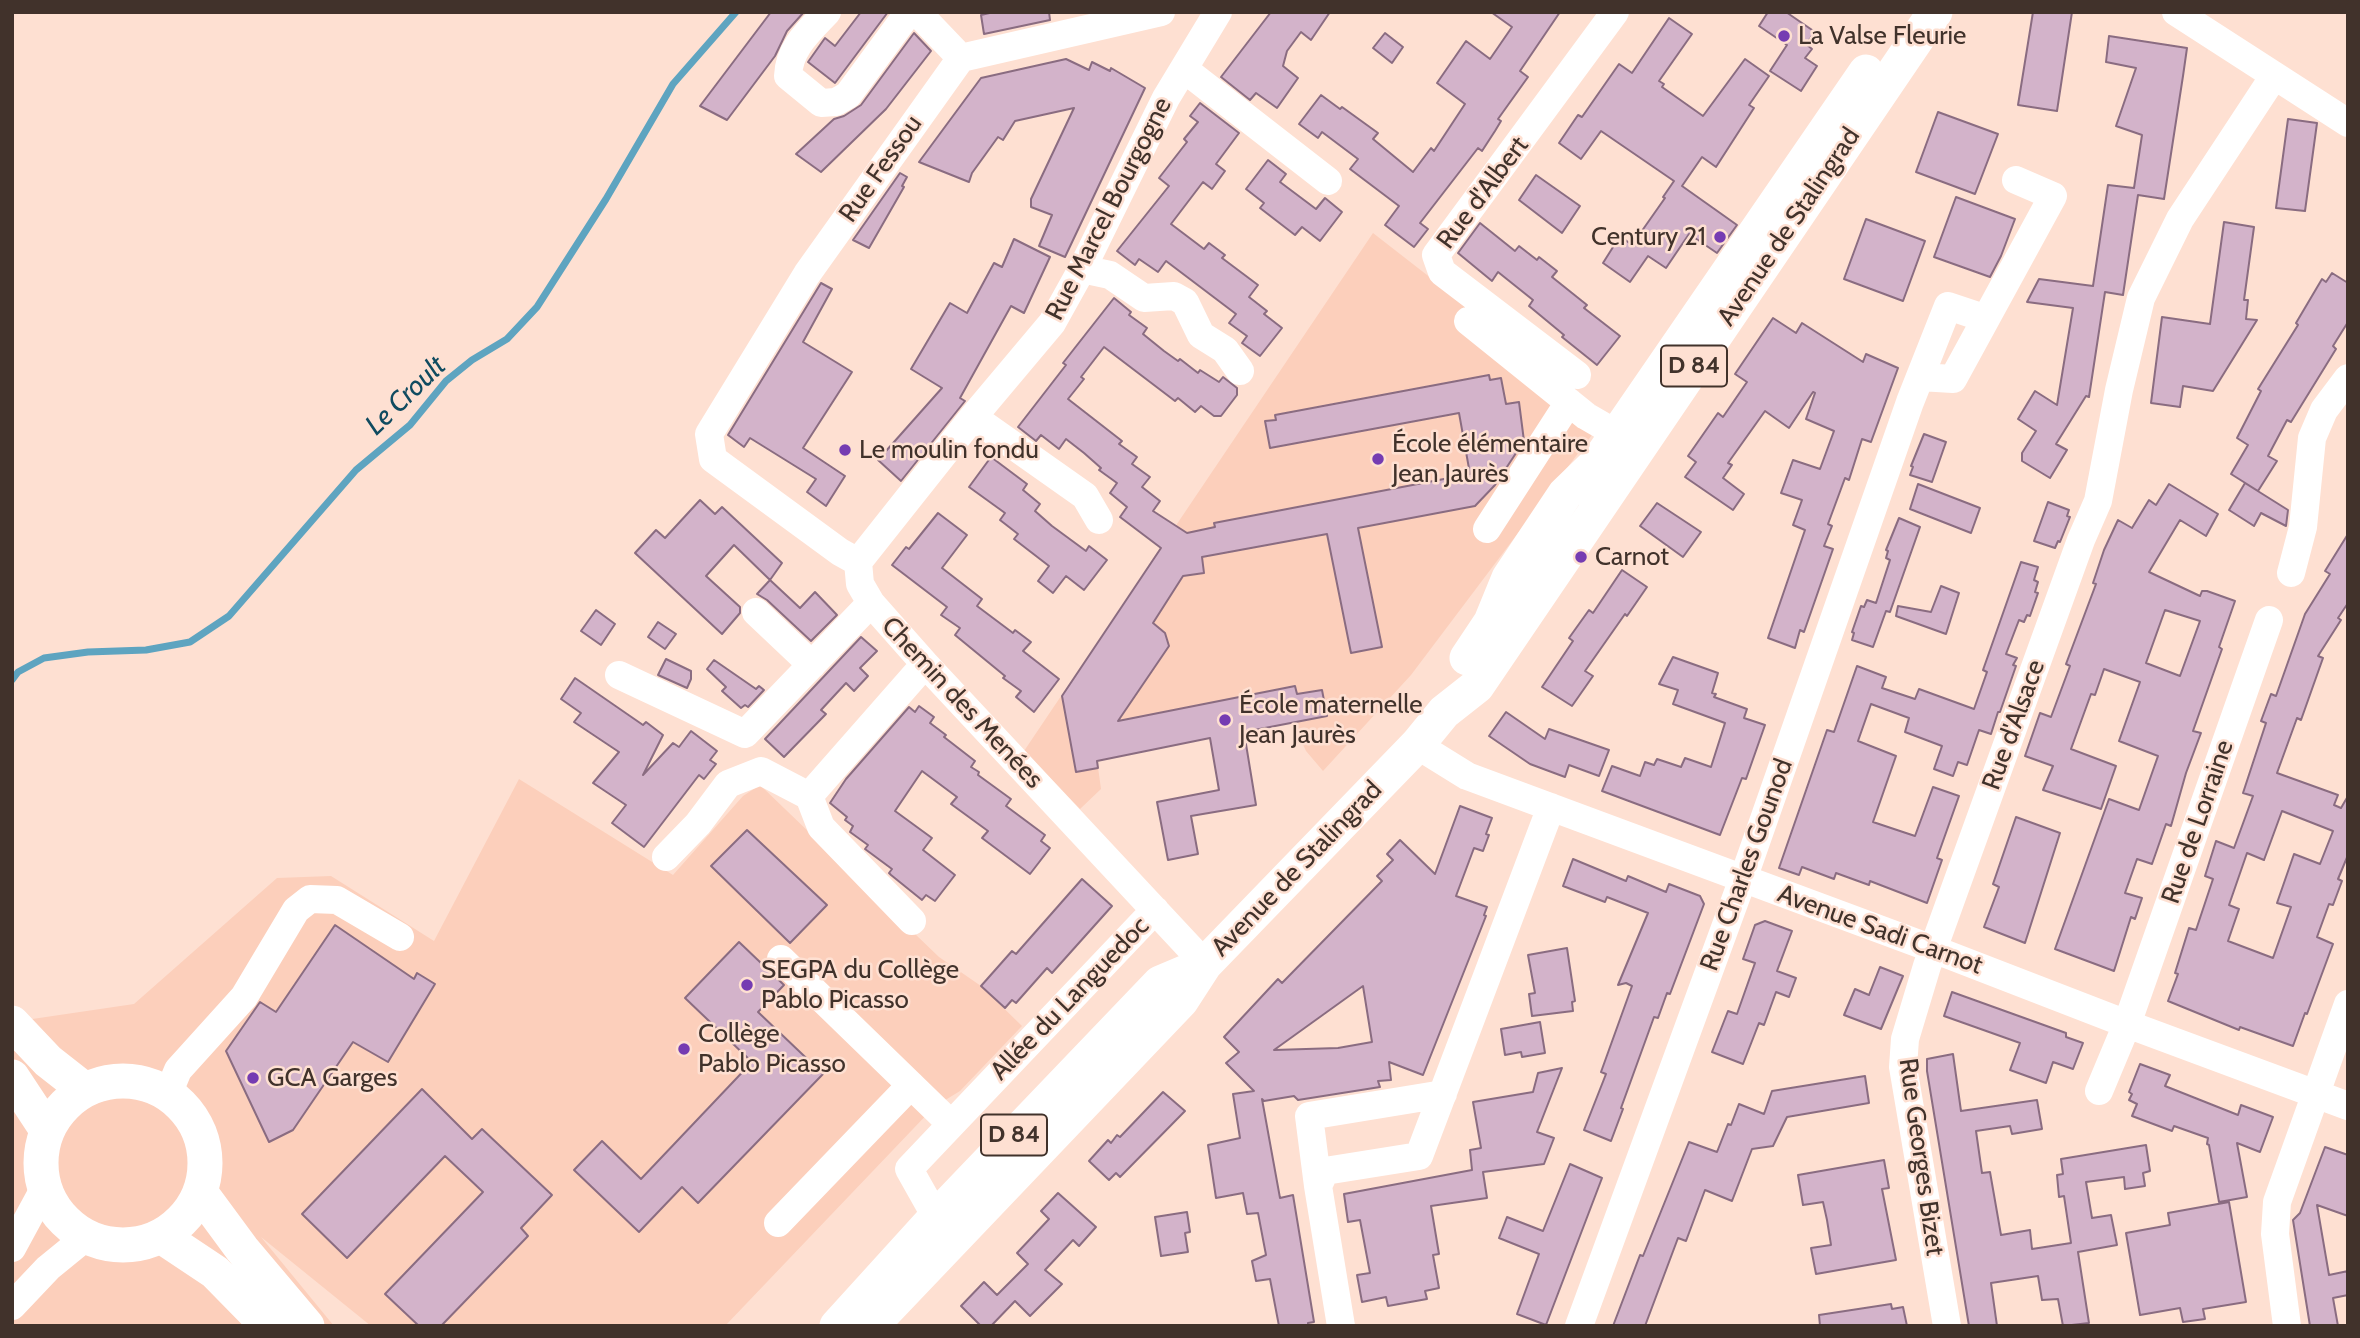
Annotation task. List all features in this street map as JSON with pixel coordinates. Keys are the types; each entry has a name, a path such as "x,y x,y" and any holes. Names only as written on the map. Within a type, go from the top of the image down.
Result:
{"main road":[{"name":"Avenue de Stalingrad","path":"1444,712 1453,678 1491,622 1509,578 1565,494 1598,461 1909,12"},
{"name":"Avenue de Stalingrad","path":"871,1326 1181,1001 1205,964 1418,745 1444,712 1477,686 1935,12"},
{"name":"Avenue de Stalingrad","path":"837,1326 936,1217 1160,983 1205,964"},
{"path":"12,1023 48,1061 85,1090"},
{"path":"12,1077 47,1130"},
{"path":"121,1080 146,1084 168,1094 188,1113 201,1137 205,1164 200,1192 185,1217 161,1236 143,1243 124,1245 105,1244 86,1237 68,1225 54,1209 44,1189 40,1159 47,1130 62,1107 85,1090 97,1085 121,1080"},
{"path":"200,1192 242,1249 307,1326"},
{"path":"161,1236 215,1272 268,1326"}],"street":[{"path":"827,12 799,41 788,69 788,76 821,103 836,102 848,95 909,12"},
{"path":"917,12 961,58 1161,12"},
{"path":"1170,12 1212,21"},
{"name":"Rue d'Albert","path":"1577,375 1443,272 1436,255 1615,12"},
{"path":"2176,12 2348,122"},
{"name":"Rue Marcel Bourgogne","path":"858,562 1052,323 1082,269 1166,98 1212,21"},
{"name":"Rue Fessou","path":"858,562 840,552 713,460 709,434 800,285 961,58"},
{"path":"1184,69 1328,181"},
{"name":"Rue d'Alsace","path":"1933,949 2081,540 2098,501 2119,390 2141,298 2180,219 2274,76"},
{"path":"1915,389 1953,379 2053,196 2016,180"},
{"path":"1082,269 1110,275 1144,298 1174,296 1185,302 1201,335 1224,349 1240,371"},
{"name":"Rue Charles Gounod","path":"1579,1326 1743,880 1915,389 1948,306 1984,318"},
{"path":"1468,321 1586,416 1617,434"},
{"path":"2291,573 2303,527 2312,438 2323,410 2348,378"},
{"path":"1487,529 1569,402"},
{"path":"973,417 1084,496 1099,520"},
{"name":"Chemin des Menées","path":"858,562 860,584 871,603 1205,964"},
{"path":"619,675 745,734 871,603"},
{"path":"756,612 812,665"},
{"name":"Rue de Lorraine","path":"2099,1091 2127,1024 2269,620"},
{"path":"809,796 925,664"},
{"name":"Avenue Sadi Carnot","path":"1418,745 1459,773 2348,1106"},
{"path":"666,857 698,824 728,784 761,771 809,796 821,827 912,921"},
{"path":"1318,1186 1325,1171 1419,1156 1551,807"},
{"path":"168,1094 178,1070 244,997 296,910 310,899 337,900 400,937"},
{"name":"Allée du Languedoc","path":"936,1217 909,1168 1155,910"},
{"name":"Rue Georges Bizet","path":"1933,949 1905,1039 1903,1067 1947,1326"},
{"path":"781,958 951,1124"},
{"path":"2287,1326 2275,1234 2277,1202 2348,1004"},
{"path":"778,1223 911,1084"},
{"path":"1341,1326 1309,1116 1443,1094"},
{"path":"12,1248 44,1189"},
{"path":"12,1306 48,1268 86,1237"}],"shaded area":[{"path":"1373,233 1607,415 1411,675 1323,771 1306,751 1292,722 1097,760 1101,789 1080,809 1024,751"},
{"name":"Collège Pablo Picasso","path":"519,779 673,875 743,796 760,785 939,957 981,986 1022,1026 960,1091 934,1107 725,1326 371,1326 261,1237 334,1326 12,1326 12,1022 134,1004 277,878 331,876 434,941"}],"building":[{"path":"771,12 804,12 787,31 775,56 727,120 700,106"},
{"path":"861,12 888,12 835,83 808,62 825,38 835,46"},
{"path":"994,12 1049,12 1050,20 984,34 981,15"},
{"path":"1271,12 1330,12 1311,40 1301,32 1287,51 1283,66 1298,78 1277,108 1256,93 1250,100 1221,77"},
{"path":"1491,12 1560,12 1520,71 1528,77 1498,119 1501,121 1495,131 1482,151 1478,148 1420,223 1428,229 1414,247 1385,225 1399,206 1350,169 1358,159 1322,132 1318,138 1299,124 1321,95 1378,133 1373,139 1413,172 1431,148 1434,151 1465,104 1437,83 1466,41 1490,59 1512,27"},
{"path":"1768,12 1786,12 1815,32 1806,44 1812,49 1805,58 1817,66 1801,91 1770,71 1787,45 1759,26"},
{"path":"2033,12 2072,12 2057,111 2018,105"},
{"path":"1669,18 1692,34 1659,81 1664,84 1662,87 1703,116 1745,59 1769,76 1749,105 1754,108 1716,167 1702,157 1682,186 1737,225 1717,253 1689,234 1666,268 1648,256 1630,282 1603,263 1620,236 1632,245 1674,181 1601,131 1581,159 1559,143 1578,115 1582,117 1619,64 1632,73"},
{"path":"914,33 931,51 886,109 821,172 796,154 834,119 861,105"},
{"path":"1385,33 1403,47 1392,63 1373,48"},
{"path":"2109,36 2187,48 2164,199 2138,195 2123,295 2105,292 2089,397 2086,396 2056,444 2067,450 2050,478 2022,461 2022,453 2036,431 2018,419 2035,391 2057,405 2073,308 2027,302 2039,279 2093,286 2108,185 2134,188 2142,135 2116,126 2136,68 2106,62"},
{"path":"1066,59 1089,70 1092,62 1110,71 1111,68 1145,88 1065,257 1039,246 1052,215 1031,207 1031,199 1074,108 1015,121 1003,140 998,137 972,173 969,182 919,162 981,78"},
{"path":"1200,103 1239,133 1216,164 1225,171 1212,189 1203,182 1171,224 1204,249 1209,243 1225,255 1222,258 1258,285 1249,297 1267,311 1264,314 1282,328 1260,356 1242,343 1247,336 1229,323 1236,314 1166,261 1158,272 1139,259 1135,265 1117,251 1169,186 1159,178 1187,142 1184,139 1198,122 1190,116"},
{"path":"1938,112 1998,134 1975,194 1916,172"},
{"path":"2288,119 2317,123 2305,211 2276,208"},
{"path":"1268,160 1286,174 1280,182 1316,209 1325,198 1342,212 1320,241 1302,227 1295,235 1260,208 1264,203 1246,189"},
{"path":"900,173 907,177 902,186 904,187 869,248 853,240"},
{"path":"1536,175 1580,206 1562,233 1519,200"},
{"path":"1956,197 2015,219 1990,277 1934,257"},
{"path":"1866,219 1925,241 1903,301 1844,279"},
{"path":"2224,222 2254,227 2244,300 2248,300 2246,319 2257,320 2213,391 2183,386 2180,407 2151,403 2162,317 2210,324"},
{"path":"1480,223 1515,251 1519,246 1557,271 1552,277 1587,305 1584,308 1620,336 1597,365 1529,306 1533,300 1498,272 1492,281 1458,253"},
{"path":"1014,239 1050,257 1024,313 1011,306 960,398 965,401 901,481 878,460 942,388 911,369 950,303 967,313 994,263 1002,267"},
{"path":"2332,273 2348,283 2348,322 2333,346 2336,349 2291,422 2287,420 2268,456 2277,461 2258,491 2231,474 2248,445 2237,438 2261,391 2258,389 2298,325 2296,323 2322,279 2326,282"},
{"path":"821,283 832,289 803,342 852,372 803,448 845,476 826,506 807,492 816,479 750,438 744,447 728,435"},
{"path":"1114,298 1131,312 1129,315 1147,328 1143,334 1164,351 1198,373 1200,370 1219,382 1223,377 1237,388 1237,395 1221,416 1214,416 1201,406 1195,412 1178,398 1175,401 1104,347 1068,399 1122,441 1119,444 1137,457 1132,464 1150,477 1142,487 1160,501 1153,511 1187,533 1215,527 1214,523 1470,474 1459,413 1270,448 1265,421 1276,420 1275,415 1489,375 1490,380 1501,378 1506,404 1519,402 1524,441 1495,485 1475,506 1358,528 1382,647 1351,653 1327,534 1202,557 1204,573 1183,576 1153,623 1165,633 1169,646 1118,721 1295,686 1297,694 1322,690 1327,716 1244,732 1256,805 1191,816 1198,854 1168,860 1157,802 1219,790 1210,738 1097,761 1098,768 1076,772 1062,696 1161,548 1120,517 1127,507 1110,493 1117,483 1099,470 1101,468 1084,453 1066,439 1059,449 1041,435 1036,441 1018,427 1066,365 1063,363"},
{"path":"1773,318 1796,333 1802,323 1863,362 1866,354 1898,368 1871,442 1862,439 1849,480 1845,478 1828,524 1832,526 1824,546 1833,549 1804,632 1800,630 1795,648 1768,638 1805,530 1793,525 1802,500 1781,493 1793,460 1820,469 1834,431 1806,419 1815,393 1813,392 1789,428 1765,411 1728,463 1732,465 1723,478 1744,494 1733,510 1685,477 1696,462 1688,456 1718,413 1723,417 1747,382 1735,374"},
{"path":"1924,434 1946,442 1932,482 1910,475"},
{"path":"991,457 1027,484 1023,490 1040,504 1035,511 1086,551 1089,546 1107,560 1084,590 1066,576 1053,593 1038,581 1049,566 1014,539 1018,534 1000,520 1005,513 969,487"},
{"path":"2245,483 2288,510 2286,526 2261,513 2254,526 2229,510"},
{"path":"1918,484 1980,508 1971,533 1910,509"},
{"path":"2169,484 2218,514 2206,536 2180,520 2149,572 2200,596 2202,591 2207,591 2235,601 2219,647 2222,649 2193,731 2201,733 2171,826 2166,824 2152,864 2137,859 2125,893 2142,898 2135,919 2131,917 2114,971 2055,949 2109,799 2139,810 2158,756 2119,741 2140,682 2104,669 2095,695 2091,694 2071,749 2116,766 2101,809 2043,790 2053,766 2025,756 2040,713 2051,717 2070,666 2066,664 2096,584 2093,583 2104,550 2118,520 2132,528 2149,500 2156,505","holes":["2165,610 2200,621 2180,676 2146,663"]},
{"path":"700,500 715,514 722,507 782,563 770,580 734,545 706,576 740,607 740,613 722,634 635,553 656,530 665,538"},
{"path":"2048,502 2069,510 2067,516 2070,517 2055,548 2034,541"},
{"path":"1657,503 1701,532 1683,557 1640,526"},
{"path":"938,513 967,535 942,568 982,599 977,606 1013,633 1015,630 1031,642 1023,651 1059,679 1034,712 1016,697 1021,691 955,635 960,628 941,615 947,607 892,565 906,547 909,549"},
{"path":"1899,518 1920,527 1890,612 1886,611 1873,647 1852,640 1852,632 1861,606 1864,607 1867,600 1876,603 1890,560 1886,558 1886,550"},
{"path":"2348,534 2348,603 2338,618 2341,620 2318,656 2323,658 2301,720 2297,718 2277,773 2338,795 2334,805 2341,808 2348,796 2348,855 2338,879 2342,881 2333,905 2329,904 2317,937 2333,944 2293,1046 2240,1027 2239,1030 2168,1001 2178,974 2175,973 2189,928 2196,930 2213,879 2205,876 2216,841 2234,848 2253,796 2243,793 2266,723 2261,721 2271,694 2276,696 2305,614 2330,574 2325,571","holes":["2282,811 2333,831 2320,864 2294,854 2277,903 2291,907 2273,958 2228,941 2239,909 2229,905 2247,853 2264,860"]},
{"path":"2021,562 2038,567 2034,580 2038,582 2035,592 2038,593 2030,616 2027,615 2024,622 2019,620 2006,654 2017,658 2013,665 2016,666 1991,734 1979,730 1967,765 1958,762 1953,776 1934,769 1942,746 1905,732 1909,718 1871,704 1858,741 1896,756 1873,822 1915,836 1933,787 1959,796 1937,858 1942,860 1927,903 1870,881 1869,885 1836,873 1834,879 1802,867 1799,875 1779,868 1827,730 1834,732 1857,666 1886,677 1882,688 1915,699 1919,689 1974,709 1987,672 1983,670"},
{"path":"1622,570 1647,587 1585,671 1593,676 1572,706 1542,687 1573,641 1569,638 1589,610 1593,613"},
{"path":"770,580 800,608 815,592 837,615 811,641 757,594"},
{"path":"1941,586 1959,593 1946,634 1896,616 1898,606 1931,612"},
{"path":"596,610 615,624 601,645 581,631"},
{"path":"658,622 676,634 665,649 648,637"},
{"path":"861,637 877,651 860,668 868,676 854,691 846,683 821,710 826,714 784,757 765,739"},
{"path":"1673,657 1718,673 1712,693 1716,694 1714,697 1747,709 1744,718 1765,725 1746,779 1742,778 1720,835 1602,791 1612,766 1640,776 1645,762 1654,765 1657,759 1681,767 1685,758 1711,767 1725,723 1673,704 1678,690 1659,684"},
{"path":"666,659 691,671 687,688 658,675"},
{"path":"714,660 756,689 759,686 764,690 748,707 745,705 741,708 722,691 726,687 707,669"},
{"path":"575,678 643,725 646,722 663,735 643,775 673,743 679,747 691,731 717,751 710,760 716,764 704,779 699,775 644,847 612,823 626,805 593,783 619,752 574,722 581,713 561,699"},
{"path":"919,706 934,717 930,723 946,735 944,737 975,761 971,767 979,772 978,775 1011,799 1006,806 1045,835 1041,841 1050,848 1030,874 982,838 988,831 951,804 957,797 922,771 895,811 932,838 923,850 955,875 935,901 926,895 922,900 891,875 889,873 892,869 865,849 868,845 850,832 853,826 845,820 847,817 830,803 846,779 909,707 915,712"},
{"path":"1506,712 1545,739 1549,729 1609,750 1599,776 1569,765 1565,777 1530,764 1489,736"},
{"path":"1460,806 1492,818 1483,851 1474,848 1456,896 1487,907 1486,916 1423,1075 1389,1062 1391,1080 1378,1081 1380,1087 1298,1100 1294,1096 1264,1101 1262,1099 1280,1198 1293,1195 1314,1322 1308,1323 1308,1326 1279,1326 1270,1279 1256,1281 1252,1261 1266,1255 1258,1213 1247,1214 1243,1193 1216,1198 1208,1145 1240,1138 1233,1094 1254,1091 1226,1063 1239,1052 1224,1037 1278,979 1282,983 1382,881 1377,876 1393,860 1387,854 1400,840 1435,874","holes":["1363,986 1372,1042 1338,1048 1274,1050"]},
{"path":"2016,817 2060,833 2025,943 1984,927 1999,887 1993,884"},
{"path":"747,830 827,905 790,943 711,866"},
{"path":"1573,859 1626,881 1628,876 1666,892 1669,884 1700,896 1704,904 1670,994 1667,993 1658,1018 1654,1017 1611,1141 1584,1130 1606,1074 1601,1072 1632,986 1626,983 1618,985 1648,913 1607,897 1605,902 1563,886"},
{"path":"1082,879 1112,906 1052,973 1047,968 1016,1003 1012,1000 1005,1008 981,986 1012,951 1016,954"},
{"path":"1765,921 1792,931 1777,971 1796,978 1789,997 1776,992 1764,1025 1759,1023 1743,1064 1712,1052 1728,1011 1737,1014 1755,963 1743,959 1755,925"},
{"path":"335,925 414,979 417,973 435,984 388,1062 353,1042 293,1130 269,1142 226,1051 260,1002 276,1012"},
{"path":"739,942 784,985 758,1012 823,1074 698,1203 682,1187 639,1232 574,1170 602,1141 641,1179 752,1062 685,998"},
{"path":"1567,948 1575,1001 1572,1002 1573,1011 1532,1016 1529,994 1535,993 1528,955"},
{"path":"1880,967 1903,976 1881,1029 1844,1015 1855,989 1869,995"},
{"path":"1952,992 2066,1033 2066,1037 2083,1043 2073,1069 2053,1062 2046,1083 2010,1070 2020,1043 1944,1016"},
{"path":"1540,1022 1545,1053 1522,1057 1521,1052 1505,1055 1501,1029"},
{"path":"1953,1054 1961,1111 2037,1100 2042,1129 2012,1134 2010,1126 1976,1131 1982,1173 1990,1172 2001,1235 2030,1230 2032,1249 2071,1243 2064,1196 2059,1197 2057,1175 2063,1174 2061,1159 2146,1145 2150,1171 2143,1173 2145,1186 2125,1189 2124,1177 2086,1182 2092,1218 2111,1215 2117,1245 2078,1252 2089,1323 2063,1326 2058,1299 2042,1300 2038,1276 1991,1283 1997,1326 1969,1326 1927,1071 1927,1059"},
{"path":"2140,1064 2170,1075 2165,1086 2238,1115 2241,1105 2273,1117 2260,1152 2237,1143 2247,1197 2219,1202 2208,1138 2174,1126 2172,1131 2132,1116 2137,1104 2129,1100 2132,1094 2129,1092"},
{"path":"1562,1068 1537,1132 1554,1138 1544,1164 1483,1172 1487,1198 1431,1206 1439,1254 1433,1255 1439,1288 1425,1291 1427,1299 1388,1306 1386,1297 1362,1302 1357,1275 1370,1273 1360,1220 1348,1222 1344,1194 1472,1170 1470,1150 1481,1148 1473,1102 1533,1092 1538,1073"},
{"path":"1865,1076 1869,1103 1787,1117 1773,1146 1752,1149 1732,1201 1705,1190 1686,1241 1678,1238 1645,1326 1613,1326 1640,1255 1643,1256 1689,1142 1717,1152 1739,1104 1764,1114 1772,1091"},
{"path":"422,1089 472,1139 482,1129 552,1195 521,1228 528,1236 441,1326 419,1326 385,1294 483,1192 445,1156 347,1258 302,1214"},
{"path":"1163,1092 1185,1111 1120,1177 1116,1173 1109,1180 1089,1161 1108,1140 1111,1143 1117,1135 1120,1137"},
{"path":"2325,1147 2348,1155 2348,1216 2317,1205 2329,1275 2348,1271 2348,1295 2333,1298 2338,1326 2310,1326 2293,1220 2300,1213"},
{"path":"1884,1160 1889,1188 1882,1189 1896,1260 1816,1274 1811,1248 1831,1245 1827,1220 1823,1202 1803,1205 1798,1175"},
{"path":"1570,1164 1602,1178 1546,1325 1517,1314 1539,1254 1499,1238 1507,1217 1543,1231"},
{"path":"1058,1193 1096,1227 1079,1246 1073,1240 1045,1270 1062,1284 1030,1316 1015,1301 991,1326 981,1326 961,1306 984,1282 997,1295 1028,1264 1017,1253 1049,1219 1041,1211"},
{"path":"2229,1202 2246,1302 2203,1309 2205,1319 2183,1322 2180,1308 2140,1315 2126,1233 2170,1225 2168,1213"},
{"path":"1187,1212 1190,1232 1185,1233 1188,1252 1161,1256 1155,1217"},
{"path":"1891,1304 1892,1309 1903,1307 1907,1326 1820,1326 1819,1315"}],"waterway":[{"name":"Le Croult","path":"12,680 18,672 44,658 88,652 146,650 190,642 229,616 356,470 410,425 446,381 472,360 507,339 537,307 606,199 673,84 736,12"}],"place":[{"name":"La Valse Fleurie","path":"1784,36"},
{"name":"Century 21","path":"1720,237"},
{"name":"Le moulin fondu","path":"845,450"},
{"name":"École élémentaire Jean Jaurès","path":"1378,459"},
{"name":"Carnot","path":"1581,557"},
{"name":"École maternelle Jean Jaurès","path":"1225,720"},
{"name":"SEGPA du Collège Pablo Picasso","path":"747,985"},
{"name":"Collège Pablo Picasso","path":"684,1049"},
{"name":"GCA Garges","path":"253,1078"}]}
